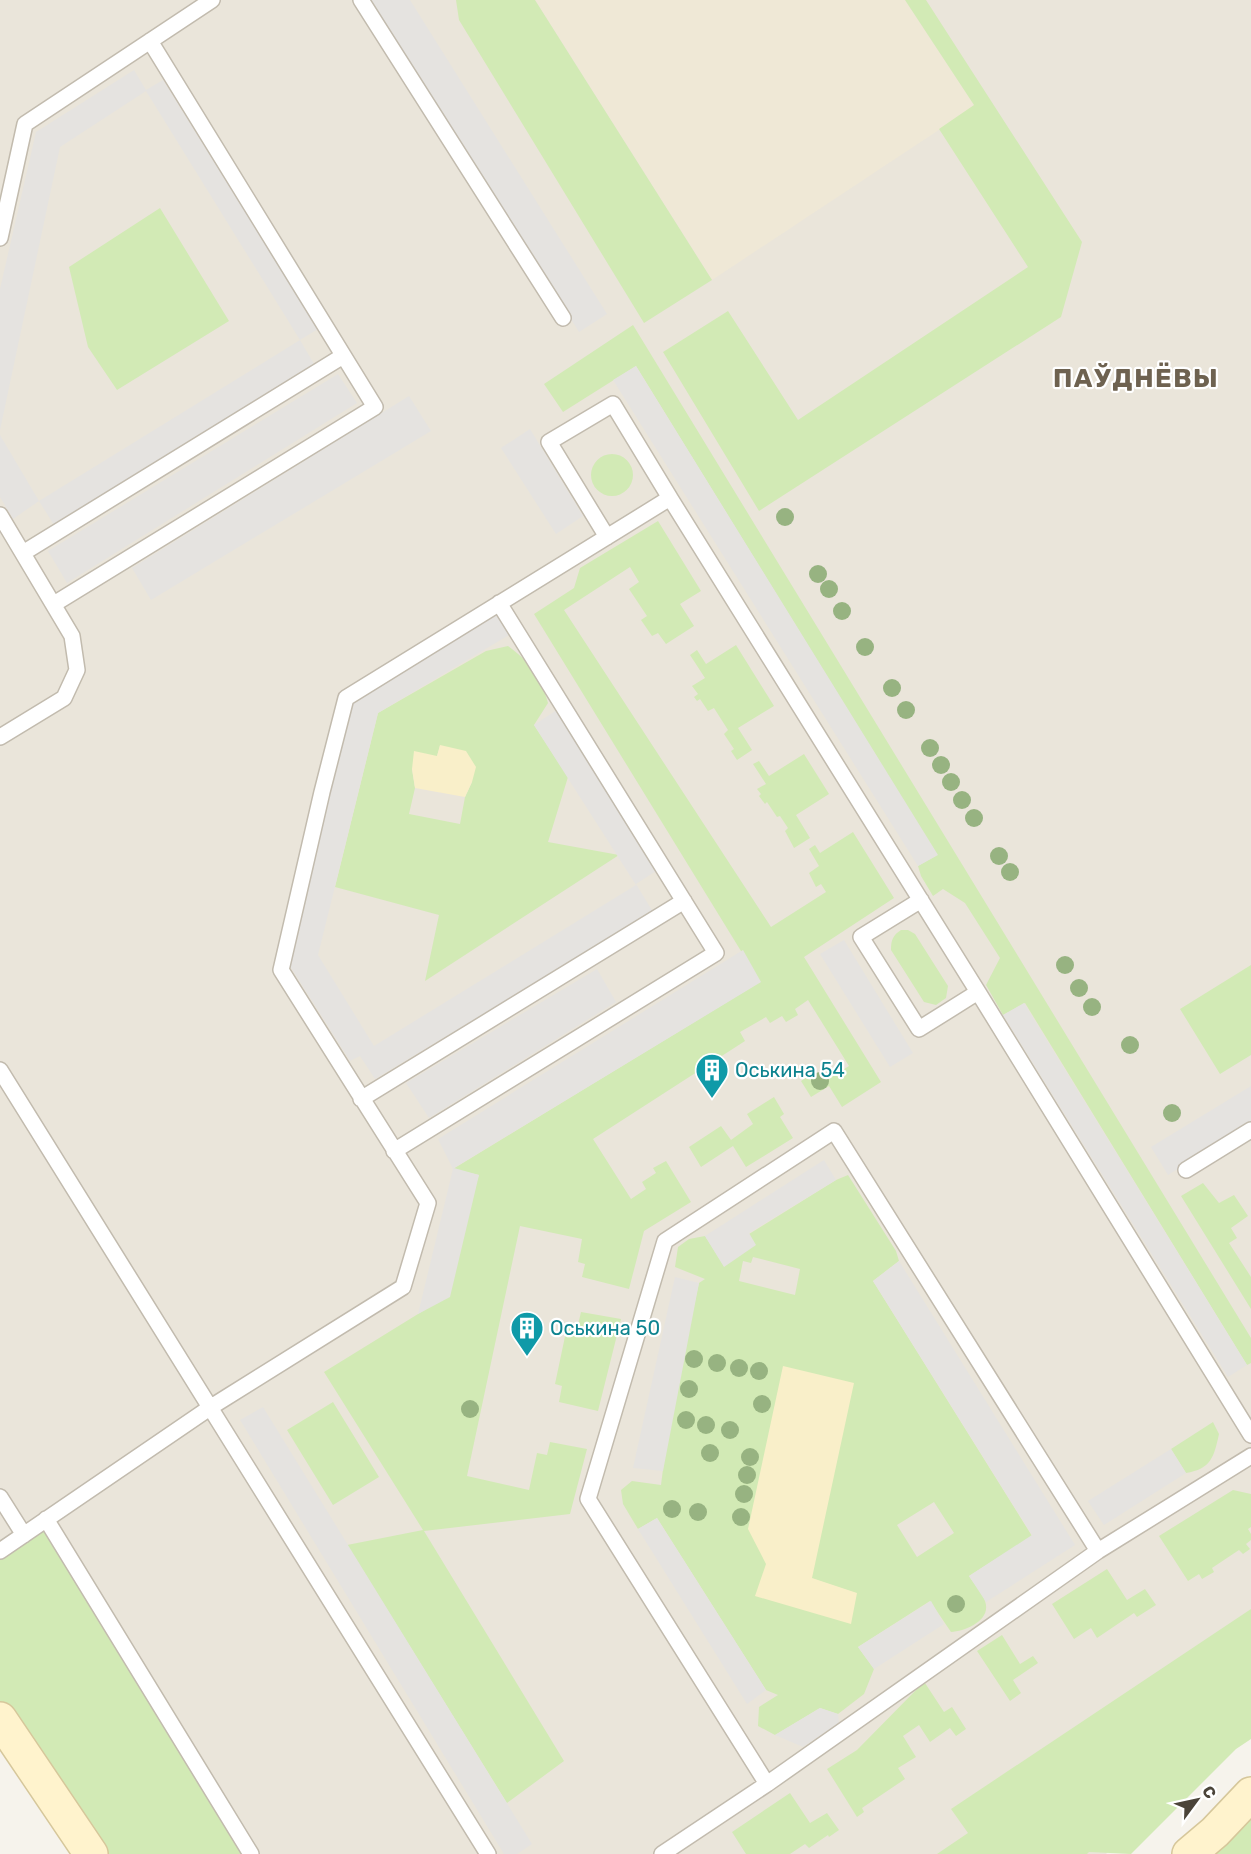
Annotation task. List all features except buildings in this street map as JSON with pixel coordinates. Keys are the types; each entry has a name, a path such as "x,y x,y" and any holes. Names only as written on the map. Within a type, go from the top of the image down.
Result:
{"street":[{"path":"0,1719 91,1854"},
{"path":"1190,1854 1215,1832 1251,1794"}],"lane":[{"path":"0,238 26,124 212,0"},
{"path":"361,0 563,318"},
{"path":"54,604 375,407 150,41"},
{"path":"23,553 343,356"},
{"path":"607,537 549,442 613,404 978,992 1245,1411 1251,1435"},
{"path":"0,1551 211,1407 403,1287 428,1203 281,970 346,698 670,498"},
{"path":"0,515 72,636 77,670 64,698 0,737"},
{"path":"394,1151 716,953 499,603"},
{"path":"921,900 861,937 919,1029 978,992"},
{"path":"361,1099 684,901"},
{"path":"0,1070 488,1854"},
{"path":"1186,1170 1251,1130"},
{"path":"767,1784 588,1499 665,1241 834,1131 1098,1551"},
{"path":"662,1854 767,1784 1098,1551 1251,1456"},
{"path":"0,1497 24,1535"},
{"path":"46,1519 251,1854"}],"shaded area":[{"path":"0,0 1251,0 1251,1713 1106,1854 183,1854 0,1580"},
{"path":"370,0 410,0 607,314 579,332"},
{"path":"535,0 905,0 975,106 712,280"},
{"path":"134,70 146,90 163,80 318,329 300,340 146,91 60,147 0,430 0,289 36,132"},
{"path":"300,340 314,364 54,525 39,501"},
{"path":"636,366 938,855 918,866 613,380"},
{"path":"338,374 357,403 67,583 48,551"},
{"path":"409,396 431,431 151,600 132,568"},
{"path":"530,429 583,516 556,534 501,448"},
{"path":"0,435 39,501 13,519 0,497"},
{"path":"496,615 509,635 378,713 318,955 374,1046 636,885 534,725 563,706 662,867 636,884 653,912 375,1079 360,1056 350,1061 288,963 352,702"},
{"path":"844,940 913,1053 890,1067 820,954"},
{"path":"743,950 761,982 454,1168 479,1175 450,1297 418,1314 453,1169 438,1139"},
{"path":"597,969 616,1002 429,1118 406,1083"},
{"path":"1024,1003 1247,1365 1228,1377 1003,1015"},
{"path":"1251,1086 1251,1123 1168,1175 1151,1147"},
{"path":"824,1160 836,1180 749,1233 756,1245 724,1267 705,1236"},
{"path":"899,1261 1075,1545 986,1602 969,1576 1032,1535 873,1281"},
{"path":"675,1277 699,1283 663,1471 633,1468"},
{"path":"263,1407 532,1844 517,1854 504,1854 240,1420"},
{"path":"1171,1449 1186,1473 1104,1525 1088,1501"},
{"path":"657,1518 766,1690 747,1704 638,1529"},
{"path":"931,1601 944,1624 874,1669 858,1647"},
{"path":"820,1708 838,1714 839,1723 803,1747 775,1735"}],"green space":[{"path":"456,0 535,0 712,280 644,323 459,20"},
{"path":"905,0 926,0 1082,242 1061,317 759,511 663,352 728,311 798,420 1028,267 939,129 974,105"},
{"path":"160,208 229,321 117,390 88,347 69,267"},
{"path":"633,325 1251,1338 1251,1363 1247,1365 1025,1003 1003,1015 986,985 1000,958 965,903 943,889 933,896 918,866 937,855 636,366 563,412 544,384"},
{"path":"612,454 627,460 633,475 627,490 612,496 597,490 591,475 597,460"},
{"path":"658,521 701,591 680,604 694,626 666,644 658,633 652,636 641,620 647,616 629,589 639,582 630,567 564,610 771,927 826,892 821,884 816,887 809,873 819,866 809,849 815,845 820,853 853,832 894,898 804,957 881,1082 842,1107 829,1086 811,1097 801,1081 808,1076 812,1081 831,1070 834,1075 849,1066 808,1000 795,1009 798,1015 786,1022 782,1016 770,1023 766,1017 740,1032 745,1041 593,1139 631,1199 646,1189 642,1182 656,1173 653,1168 666,1161 691,1202 644,1231 629,1289 582,1277 585,1264 578,1262 582,1239 520,1226 467,1476 529,1490 537,1453 547,1455 550,1442 587,1449 570,1514 424,1531 564,1761 507,1803 347,1545 423,1530 324,1372 431,1306 479,1175 453,1169 760,982 534,614 574,588 580,568"},
{"path":"736,645 774,706 738,728 752,750 737,760 731,751 734,749 724,734 728,730 714,708 708,711 700,699 697,701 694,697 698,694 692,686 705,678 690,655 697,650 706,664"},
{"path":"508,646 523,658 538,678 548,703 534,725 568,777 548,842 619,855 425,981 439,915 335,887 378,713 486,651","holes":["440,746 472,782 465,797 460,824 409,814 415,788 412,769 437,756"]},
{"path":"804,754 829,794 796,815 810,838 794,848 785,831 788,828 780,816 777,817 767,802 765,804 759,796 761,794 757,789 766,784 753,764 759,761 769,776"},
{"path":"901,930 908,930 915,934 948,986 946,998 936,1005 924,1002 891,950 893,938"},
{"path":"1251,965 1251,1055 1220,1074 1180,1009"},
{"path":"774,1097 784,1114 780,1117 793,1138 746,1167 733,1146 701,1167 689,1147 721,1126 731,1140 753,1124 747,1114"},
{"path":"848,1175 896,1251 899,1261 873,1281 1032,1536 969,1576 985,1601 985,1614 976,1623 951,1632 930,1601 858,1647 874,1669 864,1694 838,1714 820,1708 775,1735 758,1726 759,1707 778,1695 766,1690 657,1518 638,1529 623,1504 621,1490 632,1481 661,1485 682,1358 699,1283 705,1279 675,1267 678,1247 689,1239 705,1236 724,1266 749,1234 836,1180","holes":["753,1257 800,1269 795,1295 739,1281 743,1261 751,1263","934,1502 954,1533 917,1557 897,1525"]},
{"path":"1203,1183 1219,1203 1234,1195 1248,1216 1231,1228 1237,1238 1229,1243 1251,1277 1251,1309 1181,1196"},
{"path":"581,1312 621,1319 598,1411 559,1402 562,1386 555,1384 567,1327 577,1329"},
{"path":"333,1402 379,1477 333,1505 287,1430"},
{"path":"1213,1422 1219,1434 1210,1461 1201,1468 1186,1473 1171,1449"},
{"path":"1233,1490 1251,1494 1251,1527 1248,1529 1251,1540 1246,1544 1250,1549 1243,1554 1239,1550 1212,1568 1214,1572 1202,1579 1199,1574 1188,1581 1159,1536"},
{"path":"46,1519 251,1854 91,1854 0,1719 0,1551"},
{"path":"1107,1569 1127,1600 1145,1589 1156,1605 1137,1617 1134,1613 1097,1638 1091,1628 1074,1639 1052,1604"},
{"path":"1251,1609 1251,1739 1236,1749 1131,1854 1089,1852 1087,1854 937,1854 968,1833 951,1809"},
{"path":"1002,1635 1020,1664 1033,1656 1038,1663 1013,1680 1021,1693 1010,1701 977,1651"},
{"path":"925,1683 944,1712 952,1707 966,1729 956,1736 950,1728 930,1742 919,1725 903,1736 916,1757 898,1768 905,1779 862,1808 864,1812 857,1817 827,1769 857,1750"},
{"path":"790,1793 810,1823 827,1813 839,1830 809,1848 805,1844 790,1854 746,1854 732,1832"},
{"path":"1251,1794 1251,1854 1189,1854"}],"sand":[{"path":"440,745 466,751 476,767 465,797 415,788 412,769 414,751 437,756"},
{"path":"783,1366 854,1383 812,1578 857,1593 851,1624 755,1596 766,1564 748,1529"}],"place":[{"name":"Оськина 54","path":"712,1099"},
{"name":"Оськина 50","path":"527,1357"}],"district":[{"name":"ПАЎДНЁВЫ","path":"1136,378"}]}
